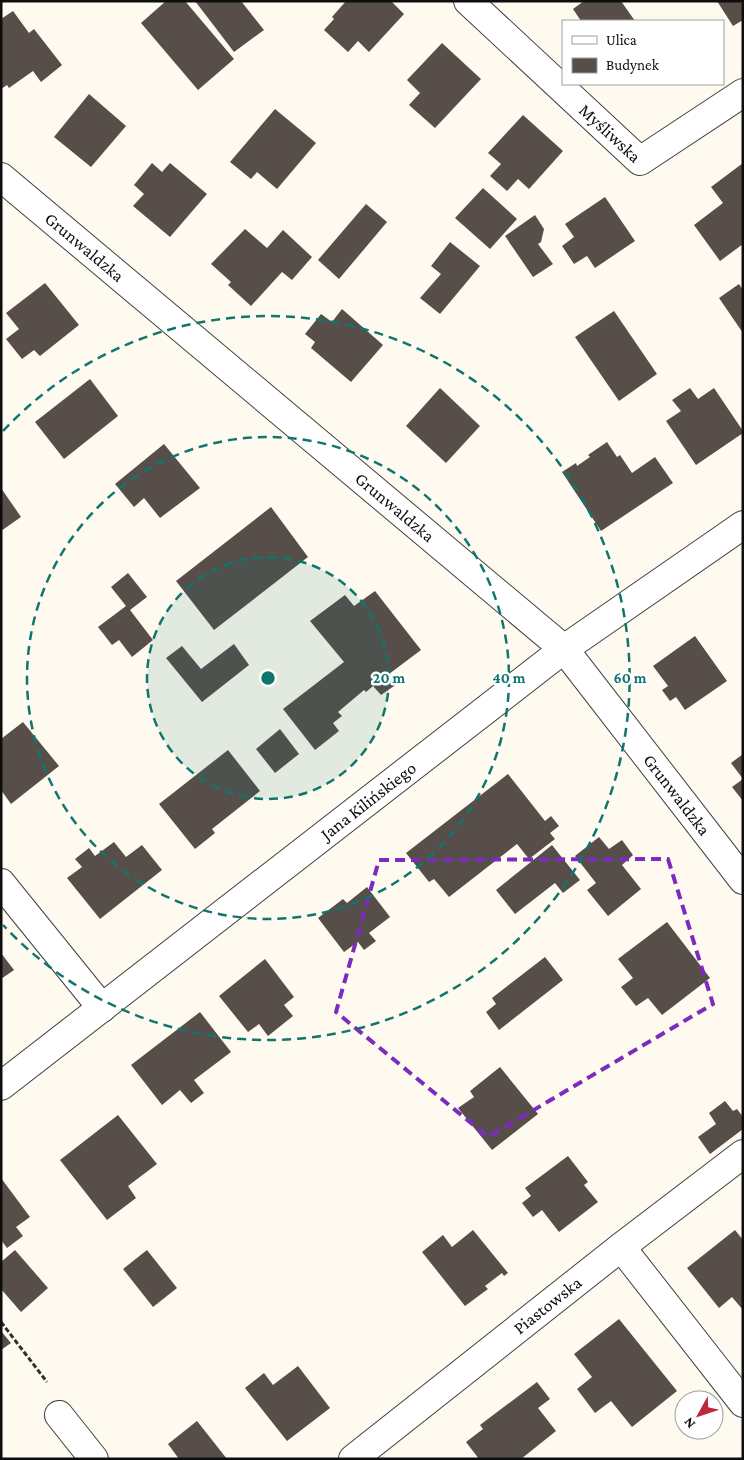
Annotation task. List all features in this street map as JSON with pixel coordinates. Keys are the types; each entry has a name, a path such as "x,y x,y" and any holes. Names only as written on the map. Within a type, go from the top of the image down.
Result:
{"street":[{"name":"Myśliwska","path":"468,1 640,161 743,93"},
{"name":"Grunwaldzka","path":"1,177 564,649 743,880"},
{"name":"Jana Kilińskiego","path":"1,1086 564,649 743,525"},
{"path":"1,883 102,1008"},
{"name":"Piastowska","path":"353,1459 621,1247 743,1154"},
{"path":"621,1247 743,1403"},
{"path":"59,1415 94,1459"}],"path":[{"path":"1,1322 52,1388 59,1415"}],"highlighted area":[{"path":"668,859 713,1004 488,1137 336,1012 379,860"}],"building":[{"path":"166,1 185,1 234,59 198,90 141,23"},
{"path":"195,1 241,1 264,30 234,52"},
{"path":"346,1 391,1 404,14 369,52 358,41 348,52 324,30"},
{"path":"584,1 621,1 634,20 580,20 573,9"},
{"path":"717,1 743,1 743,20 733,26"},
{"path":"13,11 29,33 34,29 62,65 41,82 33,71 9,88 7,85 1,89 1,19"},
{"path":"442,43 481,79 435,128 409,105 420,93 407,80"},
{"path":"89,94 126,126 91,167 54,137"},
{"path":"275,109 316,143 277,189 257,172 251,179 230,162"},
{"path":"523,115 563,151 529,189 518,179 507,191 490,176 501,164 488,153"},
{"path":"152,163 162,172 170,163 207,194 170,237 133,206 144,194 134,185"},
{"path":"743,163 743,244 720,261 694,225 723,203 711,187"},
{"path":"483,188 517,219 490,249 455,218"},
{"path":"605,197 635,241 595,268 587,256 574,264 562,246 574,237 565,224"},
{"path":"366,204 387,222 339,279 318,260"},
{"path":"535,215 544,229 541,242 538,244 553,264 533,277 505,236"},
{"path":"245,229 267,248 283,230 312,257 292,280 282,272 251,306 228,285 231,282 211,264"},
{"path":"450,242 480,266 440,314 420,298 441,274 431,266"},
{"path":"45,283 79,325 40,356 34,350 22,359 6,339 19,329 6,313"},
{"path":"739,284 743,290 743,333 719,298"},
{"path":"342,309 383,345 351,382 311,348 315,342 305,334 321,314 332,322"},
{"path":"614,311 657,374 619,401 575,337"},
{"path":"90,379 118,416 64,459 35,422"},
{"path":"440,388 480,426 446,463 406,426"},
{"path":"690,388 698,399 714,388 743,431 743,433 696,465 666,421 681,411 672,400"},
{"path":"607,442 617,457 620,455 632,473 655,457 673,483 601,531 562,472 576,463 577,466 590,457 588,455"},
{"path":"164,444 200,488 160,518 144,498 134,507 115,484"},
{"path":"1,488 21,517 1,531"},
{"path":"271,507 308,557 214,630 176,581"},
{"path":"128,573 147,597 130,610 153,640 132,657 119,640 112,645 98,627 126,606 111,587"},
{"path":"375,591 421,650 389,674 397,684 381,695 373,686 366,692 364,690 338,712 342,716 333,723 339,731 315,750 283,709 344,662 310,621 345,595 354,606"},
{"path":"695,636 727,681 685,710 676,697 670,701 662,690 668,686 653,666"},
{"path":"234,644 249,665 202,702 166,658 182,646 201,669"},
{"path":"23,722 59,766 11,804 1,790 1,739"},
{"path":"280,729 299,754 275,773 256,749"},
{"path":"228,750 260,791 212,829 215,833 195,849 159,804"},
{"path":"743,754 743,779 731,763"},
{"path":"508,774 545,821 551,816 559,826 550,833 555,839 529,859 517,844 449,897 434,879 429,882 406,853"},
{"path":"743,779 743,801 732,787"},
{"path":"599,837 609,849 622,840 633,855 622,865 641,889 608,916 587,890 596,883 575,856"},
{"path":"114,842 126,857 142,845 162,870 100,919 67,878 82,867 75,859 89,848 95,856"},
{"path":"552,845 580,880 563,893 555,883 515,914 496,890"},
{"path":"367,887 390,917 369,933 376,941 364,950 358,942 344,952 318,918 343,899 347,903"},
{"path":"667,922 710,978 662,1015 648,998 636,1006 621,987 633,978 618,959"},
{"path":"1,953 14,970 1,979"},
{"path":"545,957 563,980 499,1030 486,1012 496,1004 492,998"},
{"path":"265,959 294,997 284,1005 293,1016 268,1036 259,1024 248,1032 219,996"},
{"path":"200,1012 231,1052 194,1080 204,1093 191,1103 180,1090 162,1105 131,1065"},
{"path":"500,1067 538,1114 492,1150 458,1108 474,1097 470,1091"},
{"path":"725,1101 733,1111 737,1109 743,1117 743,1129 710,1154 698,1137 716,1124 709,1113"},
{"path":"118,1115 157,1164 128,1186 136,1198 107,1220 60,1160"},
{"path":"568,1156 588,1182 584,1185 598,1202 559,1232 542,1210 533,1217 522,1203 531,1196 525,1188"},
{"path":"1,1178 30,1217 16,1227 23,1236 7,1248 1,1240"},
{"path":"473,1230 508,1273 504,1276 502,1273 485,1286 488,1289 465,1306 422,1252 443,1235 452,1247"},
{"path":"735,1230 743,1240 743,1310 732,1297 719,1308 687,1268"},
{"path":"15,1250 48,1288 21,1312 1,1289 1,1262"},
{"path":"147,1250 177,1288 153,1307 123,1269"},
{"path":"619,1319 676,1390 632,1427 611,1401 595,1413 577,1389 592,1377 574,1354"},
{"path":"1,1331 11,1343 1,1350"},
{"path":"298,1366 330,1408 287,1441 245,1388 264,1373 273,1385"},
{"path":"537,1382 550,1399 538,1408 556,1431 521,1459 479,1459 466,1442 483,1429 480,1425"},
{"path":"197,1421 227,1459 179,1459 168,1444"}]}
